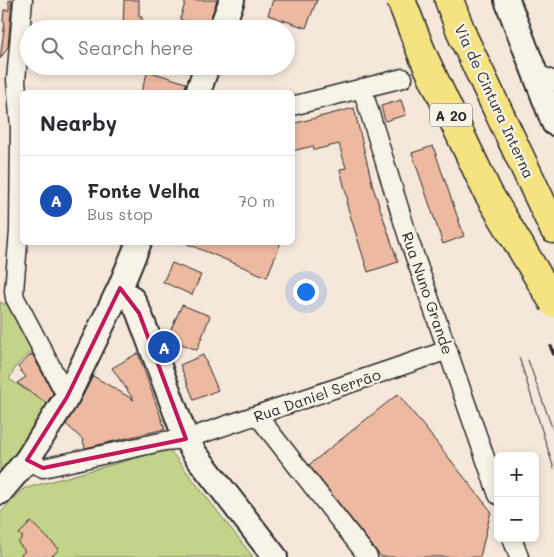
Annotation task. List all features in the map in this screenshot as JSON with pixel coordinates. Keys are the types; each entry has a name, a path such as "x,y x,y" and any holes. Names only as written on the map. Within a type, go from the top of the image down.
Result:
{"highway":[{"name":"A 20","path":"401,0 423,56 488,193 554,303"},
{"name":"Via de Cintura Interna","path":"449,0 463,37 554,229"}],"street":[{"path":"22,20 24,0"},
{"path":"224,20 232,0"},
{"path":"508,0 544,77 554,123"},
{"path":"20,40 16,80 20,128 19,221 14,291 15,298 67,397"},
{"path":"199,90 204,75"},
{"path":"295,105 403,78"},
{"name":"Rua Nuno Grande","path":"362,88 413,253 494,483"},
{"path":"0,492 28,460 67,397 104,316 120,288 138,245"},
{"path":"120,288 133,300 186,439 194,454 275,557"},
{"name":"Rua Daniel Serrão","path":"28,460 43,468 165,440 186,439 448,350"},
{"path":"257,415 368,557"},
{"path":"513,542 519,557"}],"highlighted area":[{"path":"120,288 139,313 186,439 43,468 27,460 67,397"}],"green space":[{"path":"13,301 36,348 17,365 9,379 49,405 0,477 0,302 4,304"},
{"path":"169,449 253,557 0,557 0,513 23,489"}],"building":[{"path":"9,0 12,0 8,47 0,59 5,22 3,22 4,10 9,10"},
{"path":"124,0 139,0 139,17 142,17 142,20 123,20"},
{"path":"186,0 217,0 210,20 180,19"},
{"path":"273,0 317,0 306,28 295,24 295,20 283,20 268,15"},
{"path":"147,75 161,75 186,83 185,90 142,90"},
{"path":"401,100 406,115 385,121 381,106"},
{"path":"354,108 373,187 398,262 368,272 346,202 348,201 340,169 346,168 339,144 314,150 313,146 295,150 295,123"},
{"path":"433,146 464,236 443,244 412,153"},
{"path":"190,245 280,245 267,277"},
{"path":"172,263 201,275 192,295 163,282"},
{"path":"182,305 210,316 197,350 167,338"},
{"path":"138,353 165,429 85,448 83,440 66,424 93,376 134,400 112,368"},
{"path":"32,354 53,393 47,403 17,383 26,377 18,367"},
{"path":"203,355 218,390 194,400 180,365"},
{"path":"398,394 491,511 480,557 381,557 309,465"},
{"path":"31,522 59,549 51,557 19,557 25,551 18,543 23,537 19,534"}],"tram line":[{"path":"519,357 554,469"},
{"path":"528,360 554,433"}],"railway":[{"path":"551,347 554,354"}],"place":[{"name":"Fonte Velha","path":"164,347"}]}
